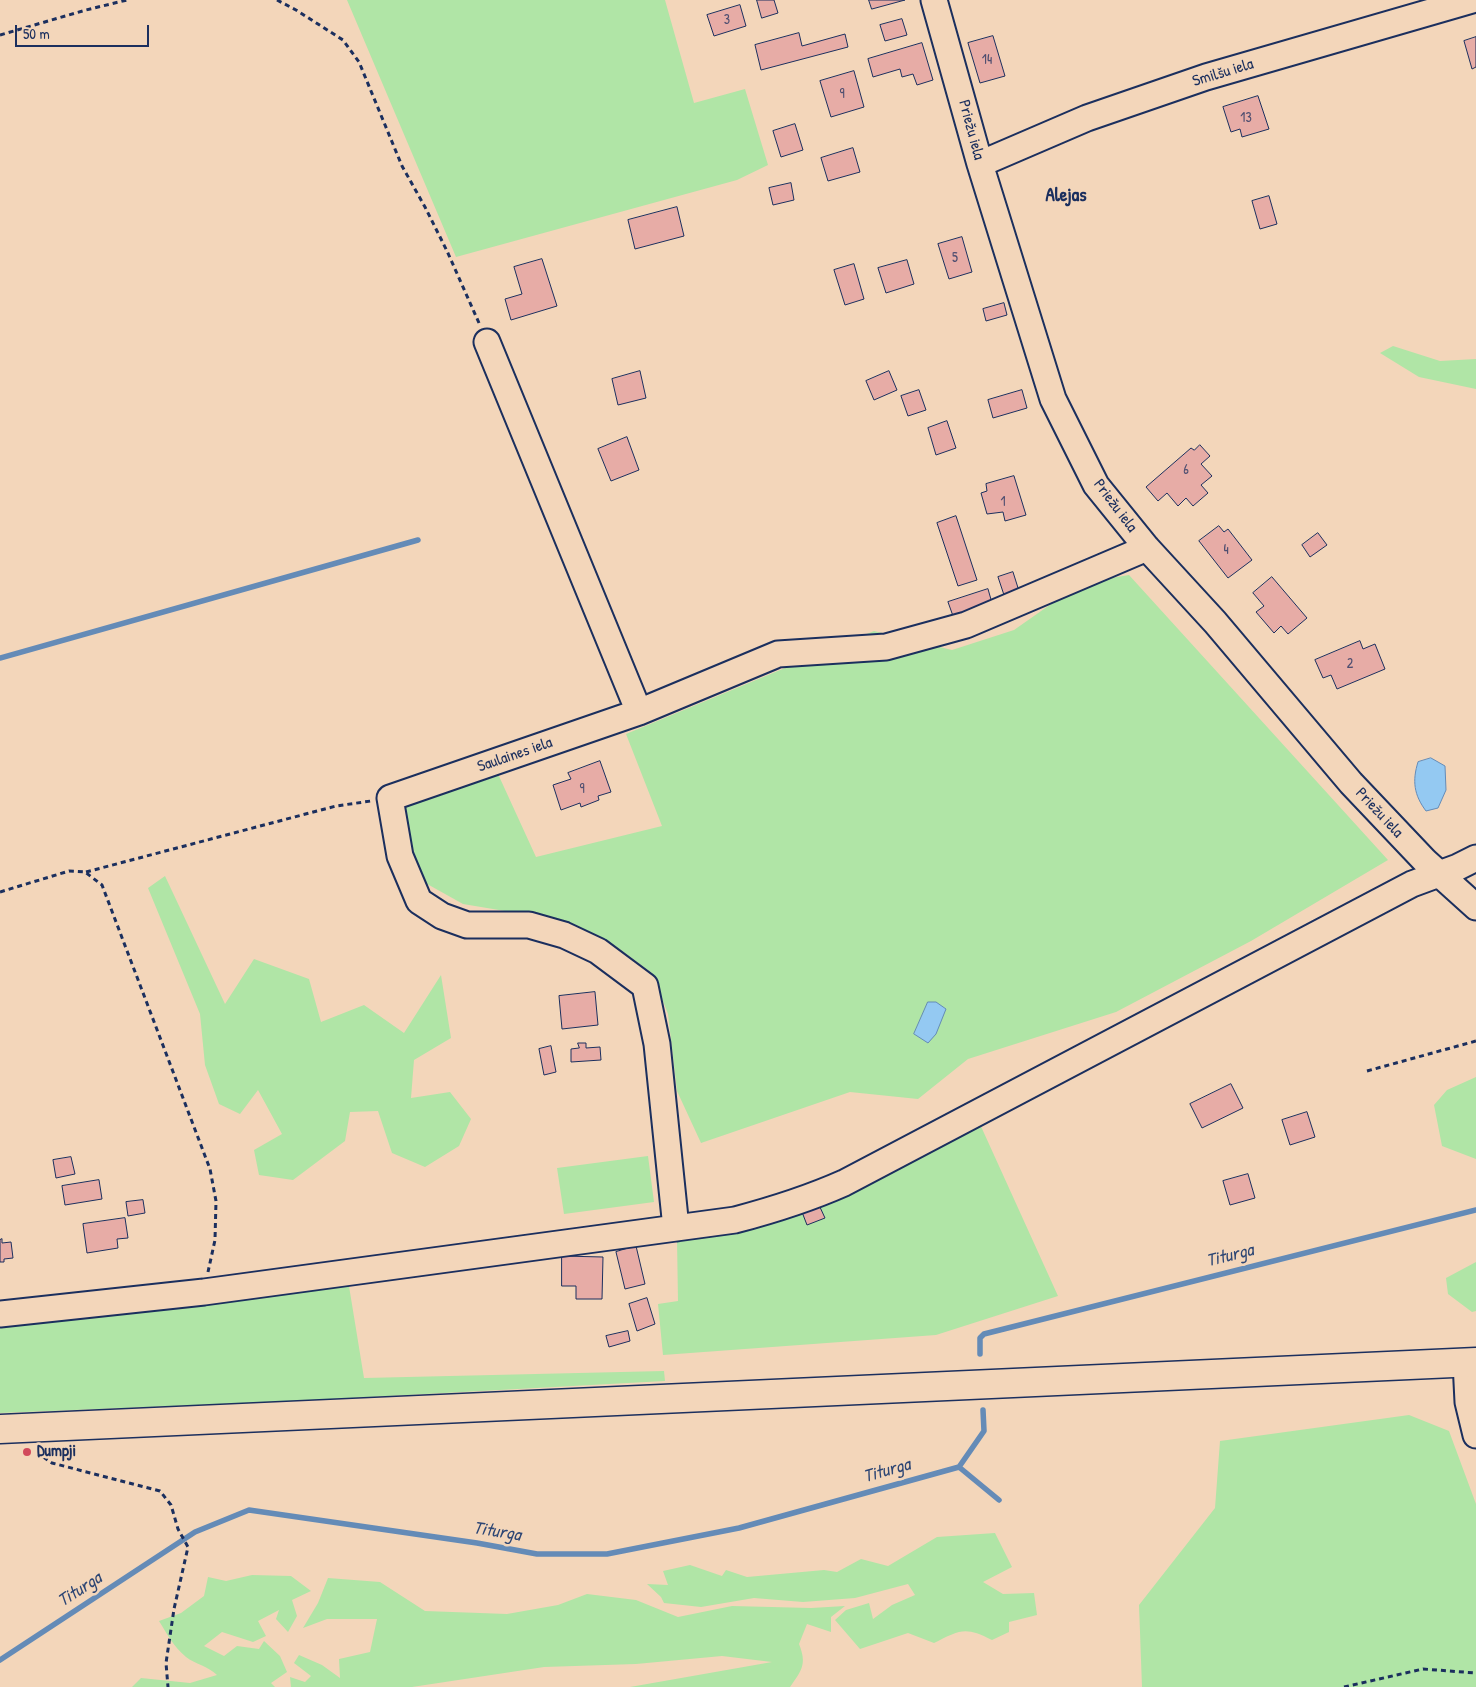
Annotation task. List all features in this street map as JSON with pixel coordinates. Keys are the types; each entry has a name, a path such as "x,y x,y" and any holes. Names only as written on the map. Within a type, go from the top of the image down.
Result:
{"main road":[{"path":"0,1429 1471,1362"}],"street":[{"name":"Priežu iela","path":"934,0 980,164 1053,399 1096,485 1147,548 1215,622 1351,783 1417,853 1476,906"},
{"name":"Smilšu iela","path":"980,164 1087,118 1206,77 1472,0"},
{"path":"487,342 639,712"},
{"name":"Saulaines iela","path":"390,798 639,712 778,654 886,647 966,625 1147,548"},
{"path":"390,798 400,856 419,901 442,916 467,926 529,925 564,935 598,952 645,986 657,1044 676,1228"},
{"path":"0,1314 204,1292 734,1220 774,1210 810,1198 844,1183 1412,884 1476,858"},
{"path":"1471,1362 1468,1402 1476,1435"}],"path":[{"path":"0,35 127,0"},
{"path":"277,0 343,40 359,62 402,166 425,206 447,251 487,342"},
{"path":"0,892 69,871 85,872 336,806 390,798"},
{"path":"85,872 102,885 210,1169 216,1201 215,1240 204,1292"},
{"path":"1367,1071 1476,1041"},
{"path":"36,1452 52,1463 160,1491 171,1505 178,1529 188,1547 174,1610 166,1663 168,1687"},
{"path":"1344,1687 1422,1669 1476,1673"}],"green space":[{"path":"347,0 665,0 694,103 745,89 768,165 737,180 456,257"},
{"path":"1393,346 1440,361 1476,359 1476,389 1419,377 1380,353"},
{"path":"1129,575 1388,860 1251,941 1116,1012 968,1059 918,1099 850,1092 701,1143 677,1091 668,1014 652,973 610,942 559,920 463,904 420,880 403,801 498,774 536,857 662,826 626,734 874,631 952,650 1014,630 1081,583"},
{"path":"165,876 225,1004 254,959 309,979 321,1022 364,1005 404,1033 441,975 451,1038 414,1060 411,1098 450,1092 471,1119 459,1146 425,1167 392,1153 378,1111 350,1112 345,1141 293,1180 259,1175 254,1150 282,1134 258,1090 240,1114 219,1104 205,1065 200,1014 148,888"},
{"path":"1476,1077 1476,1159 1442,1146 1434,1105 1447,1090"},
{"path":"979,1122 1058,1296 936,1335 663,1355 658,1304 678,1301 677,1239"},
{"path":"648,1156 654,1202 564,1214 557,1168"},
{"path":"1476,1262 1476,1311 1472,1312 1448,1294 1446,1278"},
{"path":"348,1280 364,1378 664,1371 665,1381 297,1401 0,1413 0,1323"},
{"path":"1409,1415 1449,1431 1476,1504 1476,1687 1142,1687 1139,1605 1215,1508 1220,1441"},
{"path":"995,1533 1012,1567 983,1582 1003,1594 1034,1593 1037,1615 1009,1622 1009,1632 992,1640 969,1631 963,1631 934,1643 908,1633 860,1649 835,1620 846,1610 869,1603 873,1619 892,1605 915,1595 908,1584 855,1598 803,1602 754,1598 701,1607 664,1603 661,1597 647,1584 668,1585 663,1571 690,1565 722,1576 726,1570 747,1577 824,1570 837,1572 861,1559 888,1566 937,1537"},
{"path":"252,1575 291,1576 311,1591 292,1600 297,1616 288,1632 276,1619 279,1610 258,1621 266,1636 253,1642 222,1632 204,1646 224,1656 237,1646 259,1649 264,1641 280,1656 287,1672 271,1683 275,1687 132,1687 141,1678 190,1683 217,1675 182,1653 159,1621 181,1613 204,1596 208,1577 226,1581"},
{"path":"328,1578 380,1582 425,1611 507,1614 558,1605 587,1594 636,1600 678,1617 732,1606 811,1608 845,1606 831,1617 831,1632 807,1624 799,1644 803,1657 802,1667 790,1687 630,1687 772,1662 722,1656 636,1664 544,1667 412,1687 291,1687 290,1677 305,1682 311,1676 294,1663 299,1655 322,1665 340,1678 339,1659 370,1652 377,1619 327,1619 303,1628 318,1603"}],"water":[{"path":"1431,758 1445,766 1446,790 1438,808 1426,811 1415,788 1415,775 1418,762"},
{"path":"928,1002 936,1002 946,1009 936,1034 928,1043 914,1034"}],"building":[{"path":"757,0 774,0 778,13 762,18"},
{"path":"869,0 905,0 872,9"},
{"path":"740,5 746,26 714,36 707,15"},
{"path":"902,19 907,35 885,41 880,25"},
{"path":"799,33 802,46 845,34 848,47 761,70 755,45"},
{"path":"993,36 1005,76 980,83 968,43"},
{"path":"1476,37 1476,67 1472,69 1464,41"},
{"path":"922,43 933,80 917,85 913,74 902,77 900,69 873,77 868,59"},
{"path":"854,71 864,107 831,117 820,81"},
{"path":"1258,96 1269,129 1242,137 1240,129 1231,132 1223,107"},
{"path":"795,124 803,150 781,157 773,131"},
{"path":"853,148 860,172 828,181 821,158"},
{"path":"791,183 794,200 773,205 769,188"},
{"path":"1269,196 1277,224 1260,229 1252,201"},
{"path":"677,207 684,236 635,249 628,220"},
{"path":"962,237 972,272 949,279 938,244"},
{"path":"542,259 557,306 511,320 505,299 522,294 514,267"},
{"path":"907,260 914,284 886,293 878,268"},
{"path":"854,264 864,299 845,305 834,270"},
{"path":"1004,303 1007,315 986,321 983,309"},
{"path":"640,371 646,398 618,405 612,379"},
{"path":"889,371 897,390 874,400 866,381"},
{"path":"919,390 926,410 908,416 901,396"},
{"path":"1022,390 1027,408 993,418 988,400"},
{"path":"947,421 956,448 936,455 928,428"},
{"path":"627,437 639,470 611,481 598,449"},
{"path":"1200,445 1210,456 1201,464 1212,476 1201,485 1208,493 1193,506 1186,498 1178,506 1167,493 1158,501 1146,487 1191,448 1194,450"},
{"path":"1014,476 1026,515 1005,521 1003,512 987,514 981,493 987,491 986,484"},
{"path":"956,516 977,580 958,586 937,523"},
{"path":"1219,526 1224,532 1228,529 1252,560 1228,578 1199,541"},
{"path":"1318,533 1327,545 1310,557 1302,545"},
{"path":"1013,572 1019,591 1004,595 998,577"},
{"path":"1272,577 1307,618 1288,634 1281,626 1274,633 1256,612 1264,606 1253,593"},
{"path":"988,589 992,603 953,616 948,602"},
{"path":"1360,641 1363,649 1375,644 1385,669 1337,689 1331,675 1323,678 1315,660"},
{"path":"600,761 611,792 598,796 599,800 581,807 580,803 561,810 553,785 571,779 568,773"},
{"path":"595,992 598,1025 562,1029 559,996"},
{"path":"578,1043 586,1043 586,1048 600,1047 601,1060 571,1062 571,1049 579,1048"},
{"path":"551,1046 556,1072 544,1075 539,1049"},
{"path":"1231,1084 1243,1108 1202,1128 1190,1104"},
{"path":"1307,1112 1315,1137 1290,1145 1282,1120"},
{"path":"71,1157 75,1174 56,1178 53,1160"},
{"path":"1248,1174 1255,1198 1230,1205 1223,1181"},
{"path":"99,1180 102,1199 65,1205 62,1186"},
{"path":"143,1200 145,1213 128,1216 126,1202"},
{"path":"819,1205 825,1218 807,1225 802,1212"},
{"path":"125,1218 128,1238 117,1239 118,1248 87,1253 83,1224"},
{"path":"2,1239 2,1243 11,1242 13,1258 4,1259 4,1262 0,1262 0,1240"},
{"path":"636,1246 645,1284 625,1289 616,1252"},
{"path":"562,1256 603,1257 602,1299 576,1299 576,1286 562,1286"},
{"path":"647,1298 655,1324 637,1331 629,1304"},
{"path":"628,1331 630,1341 609,1347 606,1336"}],"waterway":[{"path":"0,658 418,540"},
{"name":"Titurga","path":"980,1354 980,1338 984,1334 1476,1210"},
{"name":"Titurga","path":"0,1660 195,1532 249,1510 477,1543 537,1554 607,1554 739,1528 959,1467 984,1431 983,1410"},
{"path":"959,1467 999,1500"}],"place":[{"name":"Dumpji","path":"27,1452"}],"district":[{"name":"Alejas","path":"1066,196"}]}
